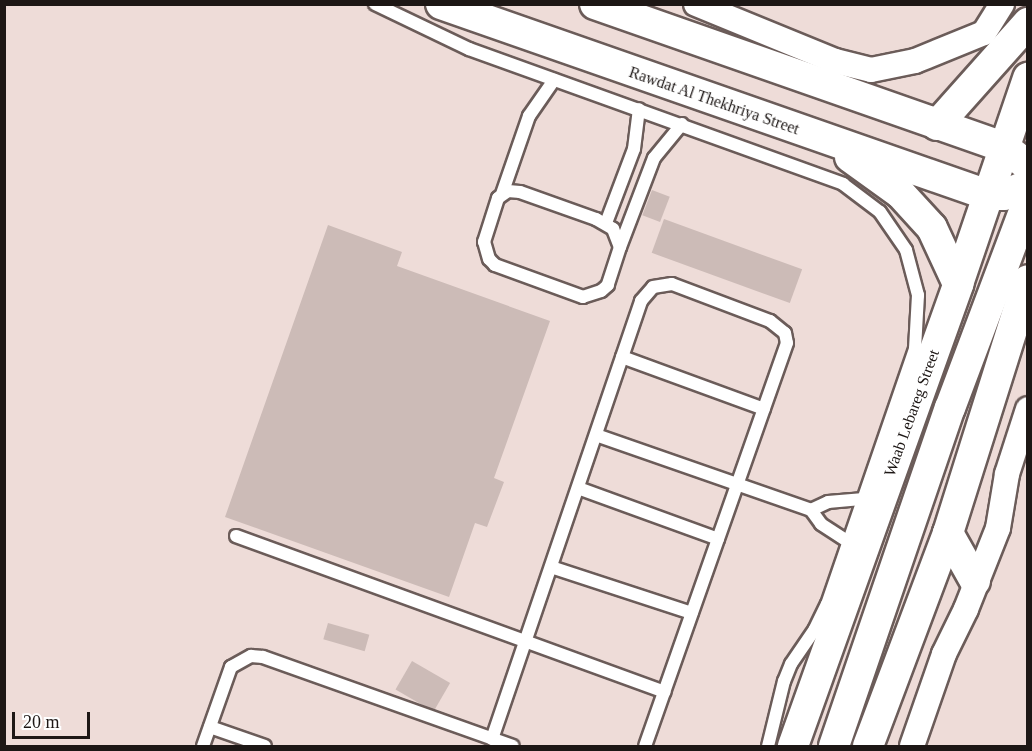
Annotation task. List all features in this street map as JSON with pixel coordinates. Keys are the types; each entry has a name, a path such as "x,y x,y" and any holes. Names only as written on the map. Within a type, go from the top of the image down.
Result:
{"street":[{"name":"Rawdat Al Thekhriya Street","path":"441,4 988,195"},
{"path":"595,4 1004,147 1028,166"},
{"path":"696,4 835,61 871,70 915,62 984,33 1002,4"},
{"path":"937,125 1028,23"},
{"name":"Waab Lebareg Street","path":"792,747 958,285 1028,78"},
{"path":"814,136 858,163 900,193 932,228 958,285"},
{"path":"988,195 1004,195 1028,185"},
{"path":"834,747 951,408 1028,200"},
{"path":"868,747 948,533 1028,280"},
{"path":"912,747 944,654 966,609 975,581 998,528 1007,474 1026,423"},
{"path":"948,533 975,581"}],"lane":[{"path":"375,4 440,37 843,184 880,212 906,250 918,295 915,349 821,618 791,664 776,711 768,747"},
{"path":"554,80 529,116 484,242 485,251 495,265 583,297 593,295 608,285 654,158 682,124"},
{"path":"606,223 634,149 639,109"},
{"path":"502,194 508,191 520,192 606,223 618,238 621,248"},
{"path":"492,739 622,357 646,293 662,284 683,288 771,321 785,333 787,343 645,747"},
{"path":"622,357 764,409"},
{"path":"596,435 737,486 812,510 821,524 849,542"},
{"path":"578,488 718,539"},
{"path":"812,510 828,502 864,499"},
{"path":"236,536 664,692"},
{"path":"551,567 692,613"},
{"path":"203,747 231,667 240,659 251,656 263,657 513,747"},
{"path":"210,727 265,747"}],"building":[{"path":"652,190 670,197 660,222 642,215"},
{"path":"664,219 802,269 790,303 652,253"},
{"path":"328,225 402,252 397,266 550,321 494,478 504,482 487,527 475,523 449,597 225,517"},
{"path":"328,623 369,635 365,651 323,639"},
{"path":"412,661 450,683 434,712 396,690"}]}
